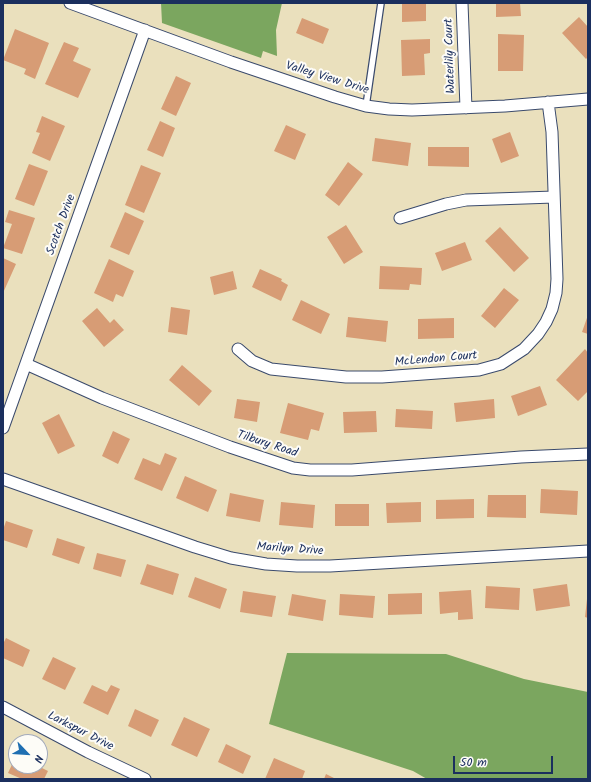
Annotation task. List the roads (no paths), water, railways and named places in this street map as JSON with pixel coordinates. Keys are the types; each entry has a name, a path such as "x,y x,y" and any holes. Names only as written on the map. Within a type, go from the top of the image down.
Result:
{"street":[{"name":"Valley View Drive","path":"70,3 335,98 366,106 412,110 505,106 588,99"},
{"name":"Waterlily Court","path":"462,3 466,108"},
{"name":"Scotch Drive","path":"3,428 145,30"},
{"name":"McLendon Court","path":"238,349 252,361 271,369 346,377 382,378 479,370 501,364 524,349 534,339 546,322 552,309 556,293 557,279 552,132 548,102"},
{"path":"400,218 446,204 466,200 554,197"},
{"name":"Tilbury Road","path":"26,364 102,398 230,447 293,468 310,470 352,470 521,457 588,454"},
{"name":"Marilyn Drive","path":"3,479 195,547 231,558 266,564 330,566 588,551"},
{"name":"Larkspur Drive","path":"3,707 88,752 145,779"}],"lane":[{"path":"366,106 381,3"}]}
